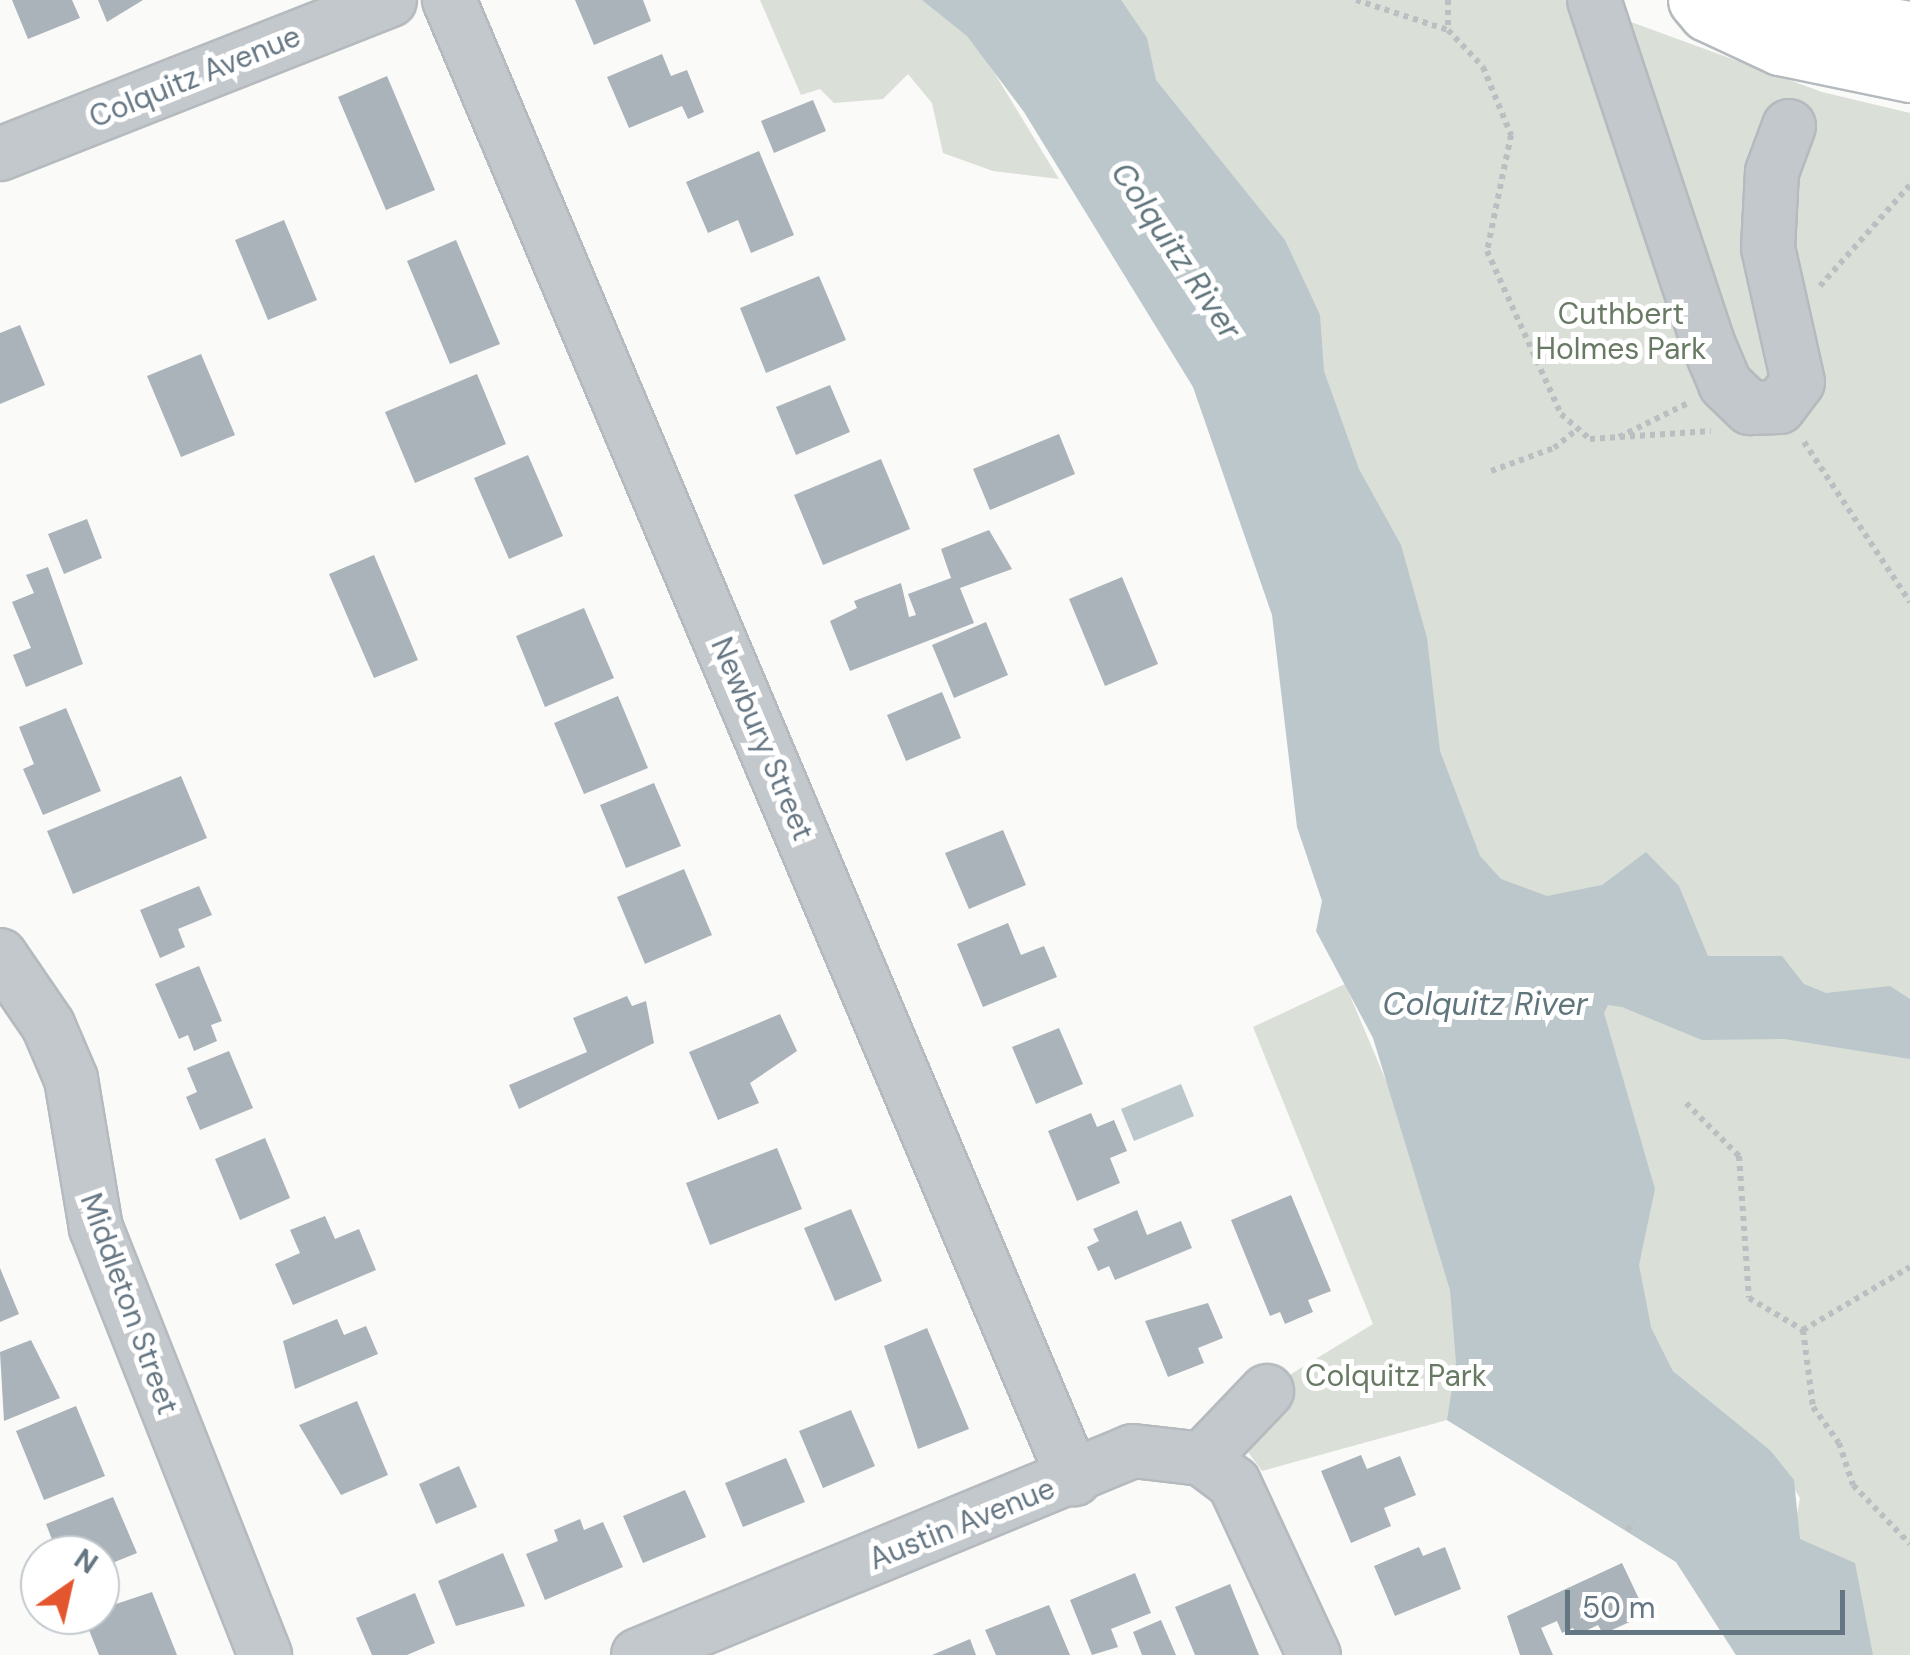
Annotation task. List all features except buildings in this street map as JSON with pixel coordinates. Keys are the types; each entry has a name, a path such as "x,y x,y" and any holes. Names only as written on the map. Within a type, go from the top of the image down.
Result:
{"main road":[{"path":"1696,0 1707,14 1780,47 1910,74"},
{"path":"1738,0 1910,30"}],"street":[{"name":"Colquitz Avenue","path":"0,154 390,0"},
{"name":"Newbury Street","path":"449,0 1074,1479"},
{"path":"1594,0 1723,406 1750,408 1793,399 1798,365 1776,292 1767,206 1789,126"},
{"name":"Middleton Street","path":"0,956 48,1025 71,1079 96,1228 265,1655"},
{"path":"1267,1391 1202,1459 1234,1483 1314,1655"},
{"name":"Austin Avenue","path":"638,1655 1074,1479 1133,1451 1202,1459"}],"path":[{"path":"1356,0 1448,30 1483,67 1512,135 1486,251 1525,344 1576,430 1614,439 1723,406"},
{"path":"1448,0 1448,30"},
{"path":"1789,327 1910,185"},
{"path":"1614,439 1723,406"},
{"path":"1491,472 1554,448 1576,430"},
{"path":"1798,433 1910,602"},
{"path":"1686,1103 1739,1156 1749,1298 1803,1330"},
{"path":"1803,1330 1910,1267"},
{"path":"1803,1330 1813,1407 1853,1484 1910,1544"},
{"path":"1627,1530 1635,1522"}],"green space":[{"path":"760,0 950,0 1059,179 993,171 943,153 932,103 908,74 883,99 834,103 820,89 801,95"},
{"name":"Cuthbert Holmes Park","path":"1076,0 1571,0 1822,92 1910,113 1910,1655 1852,1655 1794,1531 1800,1498 1770,1450 1673,1371"},
{"name":"Colquitz Park","path":"1345,984 1407,1130 1702,1555 1736,1655 1676,1562 1447,1420 1262,1471 1237,1437 1291,1374 1373,1324 1253,1027"}],"water":[{"name":"Colquitz River","path":"922,0 1121,0 1147,38 1156,80 1285,240 1320,315 1324,371 1359,469 1401,545 1427,638 1440,751 1480,856 1501,879 1547,896 1602,885 1646,852 1679,886 1708,956 1782,956 1804,984 1826,993 1890,986 1910,999 1910,1059 1784,1039 1702,1040 1622,1007 1608,1005 1604,1013 1655,1189 1639,1265 1651,1327 1673,1371 1770,1450 1794,1480 1800,1539 1855,1563 1873,1655 1736,1655 1676,1562 1447,1420 1456,1362 1450,1290 1373,1038 1316,931 1322,901 1297,827 1272,615 1193,387 1024,112 967,36"},
{"path":"1181,1084 1194,1116 1134,1141 1121,1109"}]}
